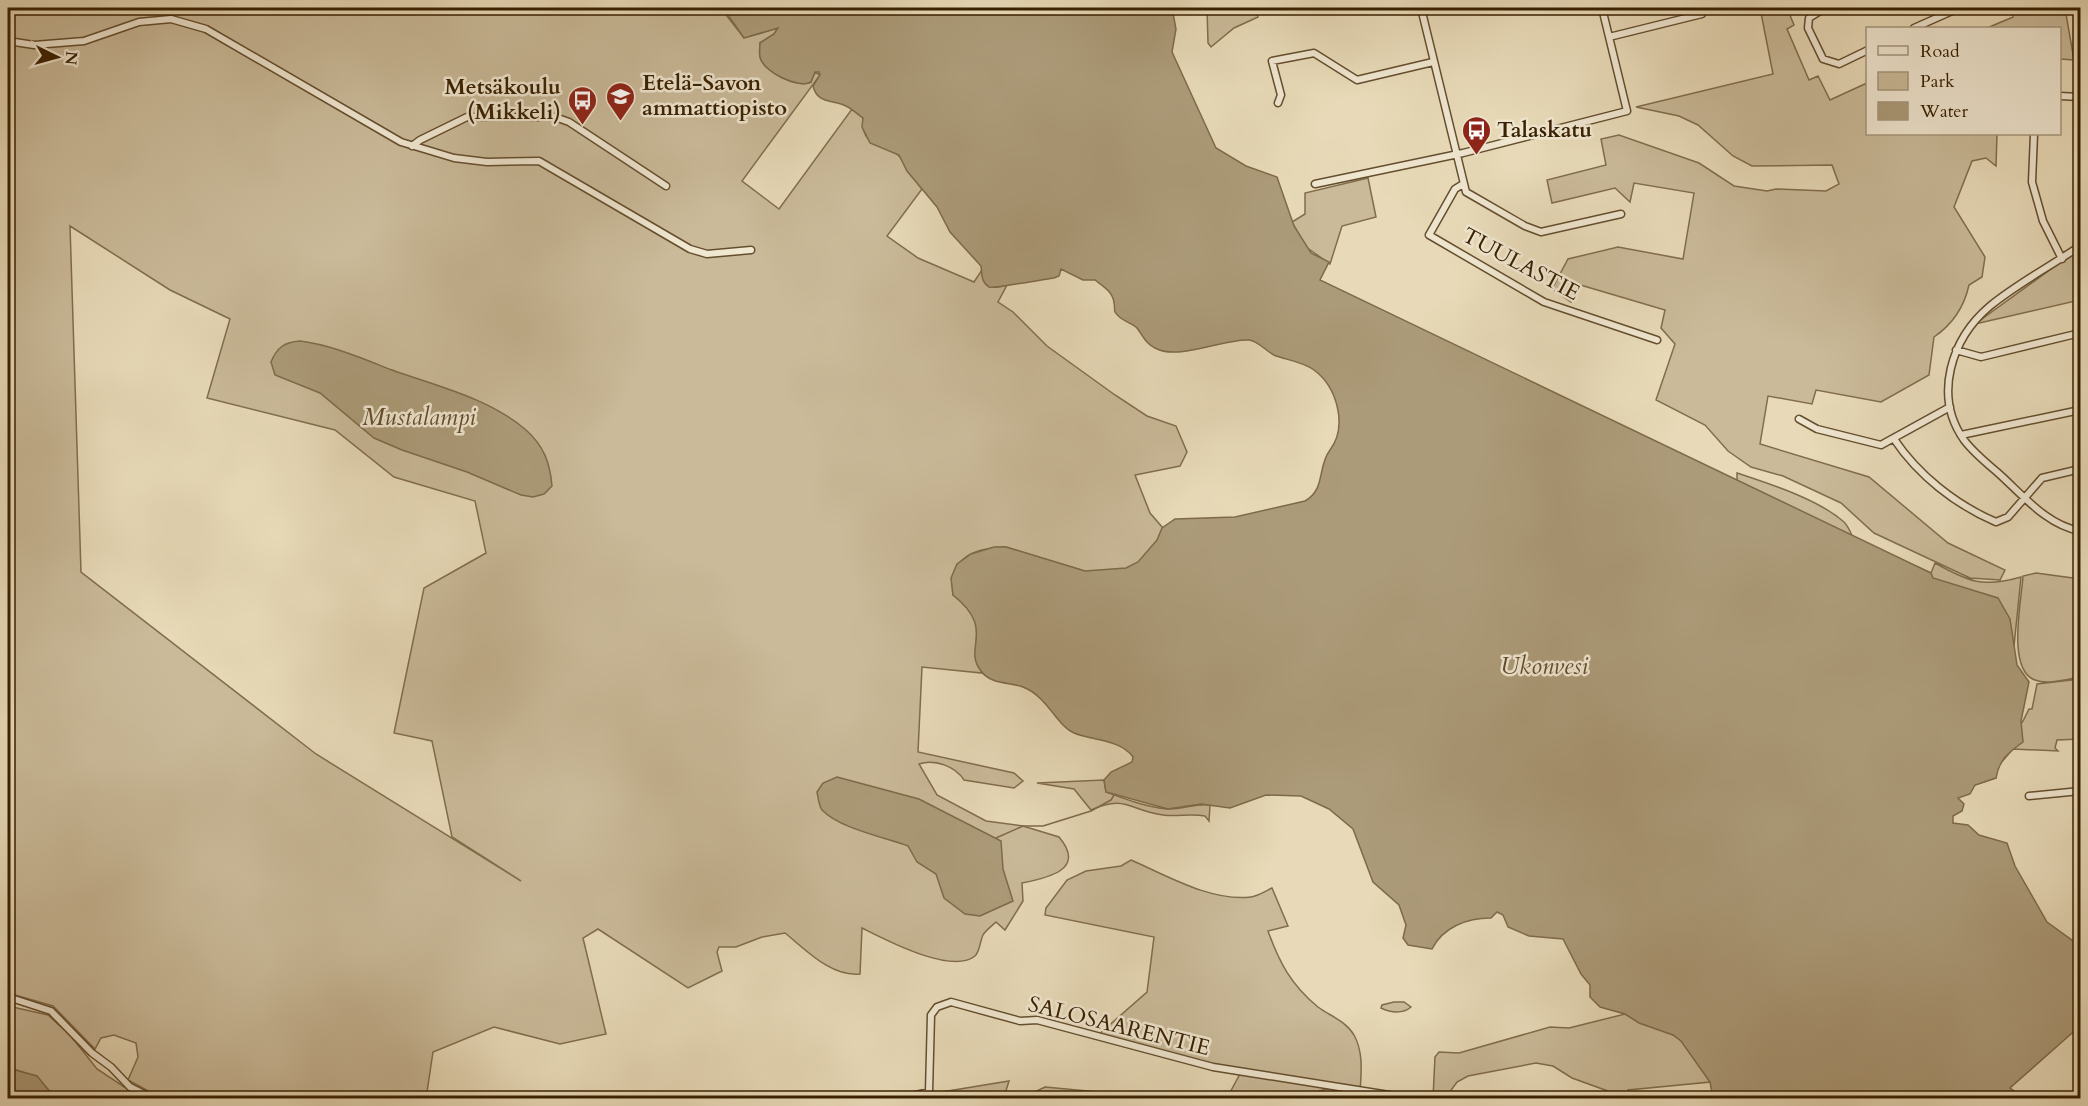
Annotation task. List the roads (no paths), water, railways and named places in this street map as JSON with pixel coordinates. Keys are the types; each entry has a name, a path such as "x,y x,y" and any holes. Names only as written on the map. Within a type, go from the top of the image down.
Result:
{"street":[{"path":"1421,8 1466,192 1533,230 1550,231 1621,214"},
{"path":"1315,184 1457,155 1627,111 1602,8"},
{"path":"1825,8 1809,18 1808,27 1823,59 1839,64 1866,51"},
{"path":"1916,27 1959,8"},
{"path":"1609,37 1702,14"},
{"path":"8,41 34,45 84,41 139,22 171,19 206,29 412,147 454,159 487,162 540,161 690,249 707,254 751,250"},
{"path":"1278,103 1281,95 1272,61 1314,53 1357,80 1433,62"},
{"path":"2061,96 2080,97"},
{"path":"412,147 420,140 467,117 555,117 569,122 666,186"},
{"path":"2034,135 2032,182 2043,221 2062,259"},
{"name":"TUULASTIE","path":"1463,184 1455,189 1429,235 1544,302 1657,340"},
{"path":"2080,246 1991,305 1974,321 1956,350 1948,381 1950,407 1961,435 1980,458 2051,521 2080,531"},
{"path":"1956,350 1981,357 2080,333"},
{"path":"1799,419 1817,429 1881,445 1950,407"},
{"path":"1961,435 2080,410"},
{"path":"1894,439 1911,463 1977,514 1996,522 2003,521 2046,475 2080,469"},
{"path":"2029,796 2080,791"},
{"path":"8,998 51,1011 92,1053 111,1067 130,1087 152,1098"},
{"name":"SALOSAARENTIE","path":"903,1098 929,1092 931,1016 937,1007 951,1002 1020,1021 1037,1020 1213,1067 1408,1098"}],"water":[{"name":"Ukonvesi","path":"723,8 1172,8 1176,29 1172,52 1216,148 1246,166 1277,177 1294,226 1311,253 1329,262 1320,280 1931,573 1933,578 1998,598 2010,619 2017,665 2029,682 2021,721 2023,742 2005,757 1996,778 1975,785 1970,794 1958,798 1964,804 1962,811 1953,816 1953,823 1968,825 1979,835 2007,843 2015,866 2047,922 2080,946 2080,1026 2010,1088 2024,1098 1713,1098 1710,1082 1681,1041 1673,1035 1639,1023 1625,1014 1600,1007 1590,997 1590,985 1581,974 1563,939 1529,936 1508,927 1503,915 1497,912 1491,918 1482,918 1457,925 1442,935 1432,949 1408,945 1403,938 1406,925 1399,905 1373,882 1353,829 1329,809 1301,796 1266,795 1230,808 1201,804 1168,809 1106,792 1104,780 1111,772 1132,762 1133,757 1128,751 1114,744 1074,733 1062,724 1031,691 985,676 976,662 976,628 973,618 966,607 953,595 951,578 957,564 971,554 994,547 1006,547 1085,571 1126,568 1138,562 1157,540 1162,528 1175,519 1235,517 1305,501 1312,496 1319,484 1326,457 1338,430 1339,419 1334,396 1322,377 1310,367 1276,356 1253,341 1238,341 1176,352 1155,348 1147,342 1137,328 1117,315 1110,292 1095,280 1083,280 1061,269 1059,276 1054,278 989,287 983,280 981,266 950,232 937,207 907,171 899,155 870,143 862,127 863,118 844,105 824,100 817,95 813,86 820,75 819,72 815,72 811,82 798,83 782,78 763,63 760,43 774,34 778,28 744,38"},
{"name":"Mustalampi","path":"300,341 346,353 462,394 496,409 526,430 537,442 548,462 552,486 544,494 533,497 521,495 467,472 374,438 320,393 275,375 271,362 276,353 286,344"},
{"path":"837,777 919,799 1001,841 1003,869 1013,901 980,916 965,914 944,898 936,874 917,862 908,846 850,827 822,810 817,792 823,783"},
{"path":"8,1068 37,1076 55,1098 8,1098"}],"waterway":[{"path":"996,838 1023,826 1043,826 1091,811 1111,800 1114,795"}],"place":[{"name":"Etelä-Savon ammattiopisto","path":"621,122"},
{"name":"Metsäkoulu (Mikkeli)","path":"582,126"},
{"name":"Talaskatu","path":"1476,156"}]}
